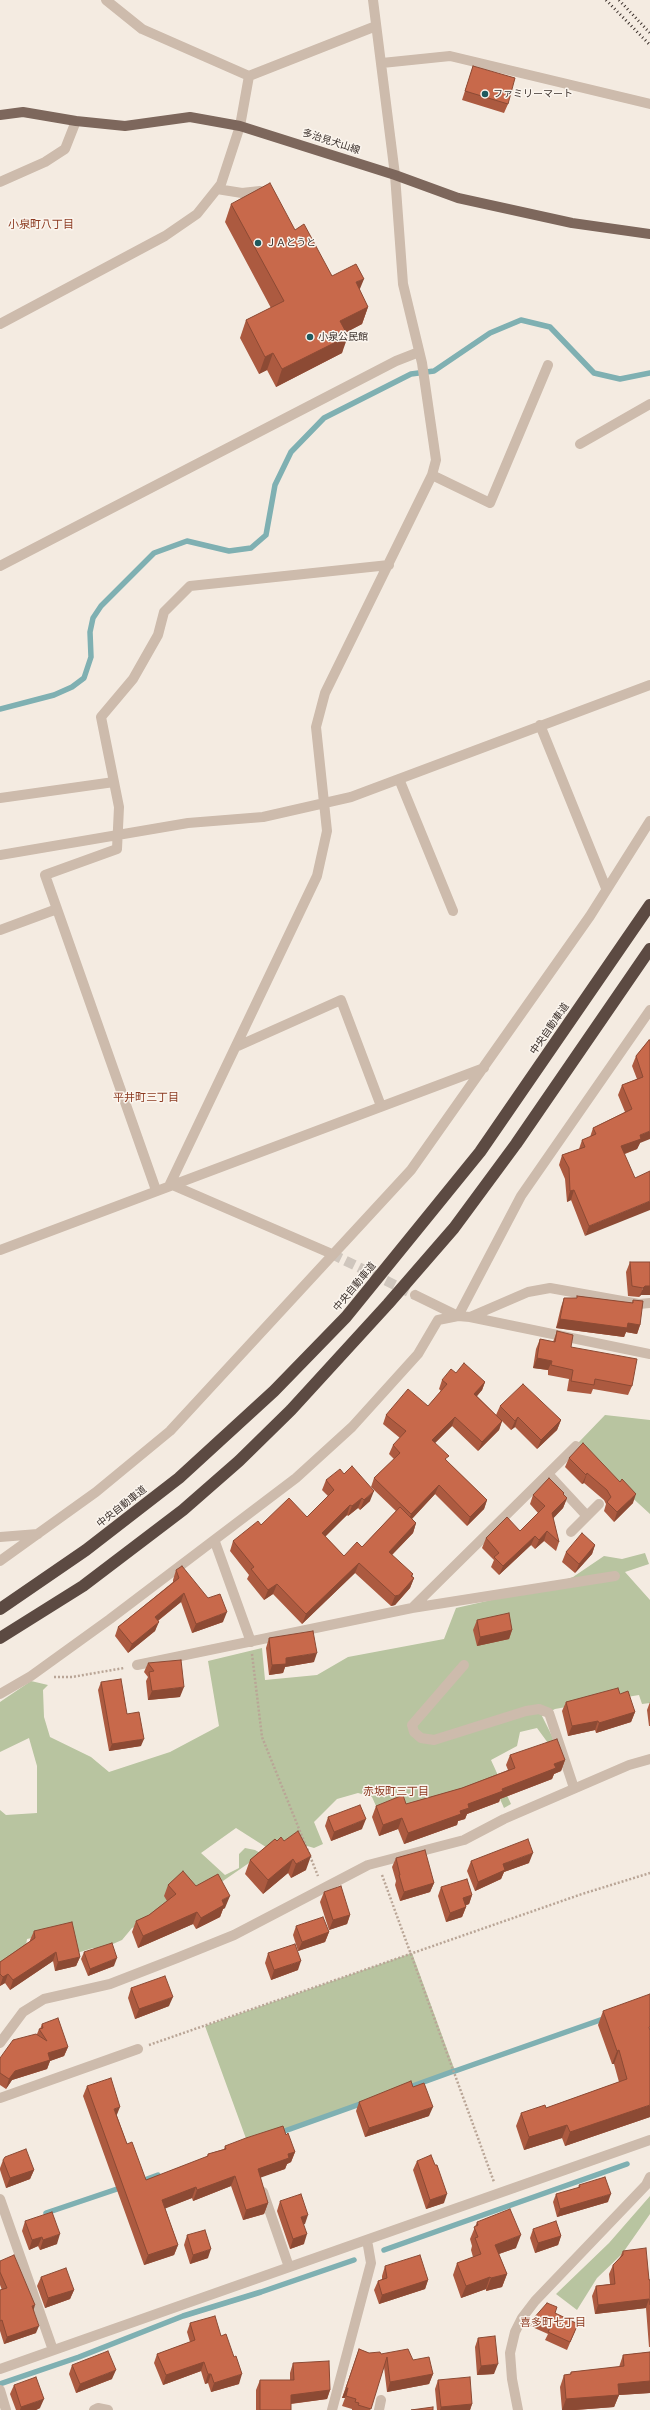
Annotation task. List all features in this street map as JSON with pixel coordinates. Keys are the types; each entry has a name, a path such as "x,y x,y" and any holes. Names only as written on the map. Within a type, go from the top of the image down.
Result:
{"highway":[{"name":"中央自動車道","path":"0,1609 86,1550 179,1478 274,1391 346,1317 480,1152 650,905"},
{"path":"0,1638 82,1586 183,1510 239,1461 291,1410 388,1304 454,1228 516,1144 650,949"}],"main road":[{"name":"多治見犬山線","path":"0,115 23,112 76,121 125,126 190,117 240,126 395,175 458,198 572,223 650,234"}],"street":[{"path":"106,0 142,29 249,76 376,26"},
{"path":"170,1184 238,1046 317,876 327,832 316,727 325,693 432,475 436,460 420,352 403,284 395,175 373,0"},
{"path":"382,64 450,56 650,104"},
{"path":"0,324 164,236 197,214 221,184 240,126 249,76"},
{"path":"0,182 45,162 65,149 76,121"},
{"path":"217,189 242,193 260,191"},
{"path":"0,566 396,361 420,352"},
{"path":"432,475 490,503 548,365"},
{"path":"580,444 650,404"},
{"path":"156,1190 45,875 117,849 119,835 119,807 100,717 132,679 158,635 164,612 190,586 389,565"},
{"path":"0,855 188,823 263,817 351,797 650,685"},
{"path":"540,725 606,888"},
{"path":"398,779 452,911"},
{"path":"0,798 114,782"},
{"path":"0,1561 40,1534 96,1492 170,1431 411,1170 590,916 606,888 650,821"},
{"path":"0,930 57,909"},
{"path":"238,1046 341,1000 381,1106"},
{"path":"458,1316 521,1196 650,1010"},
{"path":"0,1250 170,1184 484,1068"},
{"path":"170,1184 332,1254"},
{"path":"470,1317 528,1292 550,1288 639,1304 650,1303"},
{"path":"415,1295 458,1316"},
{"path":"0,1694 31,1676 215,1542 296,1478 352,1427 418,1354 438,1320 458,1316 470,1317 650,1354"},
{"path":"412,1608 576,1446"},
{"path":"548,1474 587,1516"},
{"path":"571,1532 599,1504"},
{"path":"0,1537 40,1534"},
{"path":"215,1542 251,1642"},
{"path":"137,1666 412,1608 615,1576"},
{"path":"464,1665 412,1725 414,1732 422,1738 434,1740 526,1711 539,1709 549,1713 574,1788"},
{"path":"0,2043 23,2012 44,1999 110,1984 177,1958 234,1935 323,1888 377,1862 464,1840 504,1819 629,1764 650,1759"},
{"path":"0,2098 138,2049"},
{"path":"0,2369 367,2242 650,2140"},
{"path":"518,2410 512,2380 510,2353 515,2332 522,2318 535,2301 646,2185 650,2177"},
{"path":"262,2188 290,2268"},
{"path":"0,2199 53,2350"},
{"path":"332,2410 371,2263 367,2242"},
{"path":"0,2390 6,2410"},
{"path":"94,2410 98,2408 108,2410"}],"path":[{"path":"251,1642 262,1737 323,1888"},
{"path":"31,1676 72,1677 137,1666"},
{"path":"377,1862 412,1953 498,2194"},
{"path":"138,2049 582,1894 650,1873"}],"green space":[{"path":"605,1415 650,1420 650,1514 579,1449 579,1442"},
{"path":"645,1553 649,1564 625,1572 650,1600 650,1703 642,1704 639,1695 621,1698 621,1693 588,1703 555,1709 542,1716 554,1740 548,1743 537,1728 520,1732 517,1746 491,1760 511,1804 504,1808 492,1781 432,1805 376,1806 372,1797 358,1793 337,1799 314,1822 323,1844 314,1848 294,1842 269,1849 236,1828 201,1853 225,1875 239,1868 239,1854 245,1848 255,1850 262,1854 220,1883 132,1928 122,1940 99,1950 93,1948 77,1953 72,1929 27,1939 26,1945 0,1964 0,1810 6,1815 37,1813 37,1766 29,1738 0,1752 0,1702 31,1681 48,1685 43,1690 44,1717 50,1737 91,1757 109,1772 170,1752 219,1726 208,1661 262,1648 265,1680 317,1675 348,1657 444,1639 456,1608 531,1591 573,1577 604,1556 622,1559"},
{"path":"412,1953 455,2071 248,2144 205,2026"},
{"path":"650,2196 650,2214 622,2254 597,2278 577,2310 556,2294 609,2243"}],"building":[{"path":"473,66 515,78 508,104 465,91"},
{"path":"270,183 295,230 304,224 332,276 356,264 364,279 356,282 368,307 340,321 348,336 282,369 273,353 265,357 246,320 284,301 231,204"},
{"path":"649,1040 650,1131 640,1135 641,1139 621,1146 635,1178 650,1171 650,1201 589,1226 574,1190 570,1191 569,1168 562,1155 585,1147 582,1140 596,1134 593,1128 632,1109 622,1085 643,1077 636,1056"},
{"path":"630,1262 650,1262 650,1286 645,1286 643,1288 632,1286"},
{"path":"577,1296 633,1303 633,1300 643,1301 640,1325 628,1323 627,1328 560,1319 564,1298 577,1298"},
{"path":"557,1331 573,1335 571,1347 637,1359 632,1386 595,1379 594,1385 571,1381 573,1370 551,1365 552,1361 537,1358 540,1339 555,1342"},
{"path":"464,1363 485,1382 474,1394 502,1421 482,1442 455,1417 432,1440 449,1456 445,1459 487,1500 470,1517 439,1485 411,1514 374,1478 400,1453 393,1445 406,1431 386,1415 408,1389 428,1406 447,1384 442,1380 451,1369 456,1373"},
{"path":"523,1384 561,1420 541,1440 518,1417 515,1421 500,1406"},
{"path":"583,1443 620,1482 622,1479 636,1494 617,1512 607,1502 611,1497 607,1490 587,1473 586,1475 569,1458"},
{"path":"352,1466 374,1491 364,1500 362,1498 352,1506 350,1505 322,1533 344,1556 357,1542 362,1547 400,1507 416,1523 389,1552 413,1574 411,1576 414,1578 399,1595 395,1596 359,1563 306,1614 277,1584 268,1590 251,1569 254,1567 233,1541 258,1521 261,1525 289,1498 307,1517 334,1490 326,1480 340,1469 344,1474"},
{"path":"549,1478 567,1498 552,1513 559,1542 547,1531 539,1540 535,1536 503,1566 494,1557 499,1553 486,1538 507,1517 520,1531 545,1506 533,1495"},
{"path":"582,1533 595,1545 579,1564 566,1552"},
{"path":"182,1566 208,1598 220,1594 227,1612 196,1624 184,1593 155,1617 159,1622 132,1644 118,1627 179,1578 176,1570"},
{"path":"509,1613 512,1630 480,1637 477,1620"},
{"path":"313,1631 317,1653 286,1658 286,1664 272,1665 269,1638"},
{"path":"181,1660 184,1687 152,1691 149,1672 154,1671 148,1663"},
{"path":"121,1679 127,1714 139,1712 144,1739 112,1744 101,1682"},
{"path":"618,1688 620,1694 628,1691 635,1712 599,1723 598,1721 572,1726 566,1702"},
{"path":"557,1739 565,1760 554,1764 556,1768 502,1789 503,1791 468,1804 469,1808 460,1811 461,1814 408,1833 402,1818 383,1825 376,1806 403,1795 406,1804 462,1788 515,1768 510,1755"},
{"path":"360,1805 366,1819 334,1832 328,1817"},
{"path":"298,1831 311,1856 296,1864 293,1859 268,1880 250,1860 275,1839 277,1841 281,1837 284,1841"},
{"path":"528,1839 533,1853 503,1864 505,1870 478,1882 471,1861"},
{"path":"425,1850 434,1883 404,1892 396,1858"},
{"path":"183,1871 196,1886 218,1874 230,1896 222,1900 224,1905 201,1918 197,1912 143,1936 136,1921 149,1915 176,1894 168,1885"},
{"path":"467,1879 472,1895 463,1898 466,1907 450,1913 441,1887"},
{"path":"341,1886 350,1915 333,1920 324,1892"},
{"path":"323,1917 329,1932 302,1942 296,1926"},
{"path":"72,1922 80,1957 58,1962 56,1952 13,1980 8,1974 3,1977 0,1974 0,1962 35,1938 34,1931"},
{"path":"112,1943 117,1958 90,1969 84,1952"},
{"path":"295,1944 301,1961 274,1970 268,1953"},
{"path":"165,1976 173,1997 139,2009 131,1988"},
{"path":"650,1994 650,2105 570,2132 567,2125 529,2137 521,2113 545,2105 546,2108 627,2079 619,2050 617,2051 603,2011"},
{"path":"58,2018 68,2047 48,2053 50,2060 15,2071 9,2079 0,2073 0,2058 13,2040 36,2034 47,2041 39,2029 43,2028 42,2024"},
{"path":"111,2078 120,2107 114,2109 127,2144 132,2142 146,2180 208,2156 208,2154 226,2149 225,2146 283,2126 286,2135 288,2133 295,2152 288,2154 289,2158 258,2169 268,2203 246,2210 235,2176 197,2190 196,2187 162,2200 178,2245 148,2255 87,2086"},
{"path":"411,2081 413,2087 424,2083 433,2107 369,2128 359,2102"},
{"path":"26,2149 34,2170 10,2178 3,2160 5,2157"},
{"path":"431,2155 435,2165 437,2165 447,2194 430,2200 417,2161"},
{"path":"605,2177 611,2194 560,2209 556,2194 580,2187 579,2185"},
{"path":"301,2194 308,2215 301,2217 307,2234 293,2239 280,2201"},
{"path":"510,2209 521,2235 495,2245 507,2274 490,2277 466,2286 457,2263 481,2254 475,2238 478,2237 474,2227 478,2225 477,2222"},
{"path":"52,2212 60,2234 43,2240 42,2237 32,2240 25,2221"},
{"path":"556,2221 561,2236 538,2243 533,2229"},
{"path":"205,2230 211,2249 193,2255 187,2235"},
{"path":"646,2248 650,2280 650,2305 649,2299 598,2305 596,2286 615,2284 613,2265 623,2255 623,2251"},
{"path":"14,2255 35,2305 32,2306 39,2326 7,2337 2,2320 0,2321 0,2290 7,2288 0,2272 0,2261"},
{"path":"420,2255 428,2280 382,2295 378,2281 387,2278 385,2266"},
{"path":"66,2268 74,2290 48,2298 41,2277"},
{"path":"547,2303 557,2307 555,2313 578,2324 570,2342 548,2332 551,2326 533,2319"},
{"path":"215,2316 221,2336 226,2334 242,2374 214,2383 211,2374 208,2374 204,2362 166,2375 157,2354 195,2340 190,2323"},
{"path":"495,2336 498,2364 481,2366 478,2338"},
{"path":"359,2349 369,2353 380,2352 381,2354 408,2349 413,2360 429,2357 433,2374 390,2382 387,2357 371,2409 358,2405 359,2403 355,2402 356,2399 346,2396 348,2388 346,2388"},
{"path":"108,2351 116,2370 80,2384 72,2365"},
{"path":"650,2352 650,2381 618,2384 619,2395 566,2399 564,2375 571,2374 571,2372 624,2366 623,2355"},
{"path":"329,2361 330,2390 291,2395 291,2410 260,2410 260,2380 294,2380 293,2363"},
{"path":"36,2377 44,2399 21,2407 14,2385"},
{"path":"470,2377 472,2404 441,2407 438,2380"},
{"path":"433,2407 433,2410 411,2410"}],"waterway":[{"path":"0,709 54,695 72,687 84,678 91,657 90,632 93,618 101,606 154,553 187,541 229,551 251,548 266,535 275,485 291,452 324,418 411,374 434,371 490,333 521,320 550,327 594,373 620,379 650,373"},
{"path":"455,2071 606,2018"},
{"path":"407,2088 454,2071"},
{"path":"279,2133 363,2103"},
{"path":"384,2250 627,2164"},
{"path":"139,2182 158,2175"},
{"path":"46,2213 123,2187"},
{"path":"0,2384 79,2357 183,2316 261,2292 354,2260"}],"tunnel":[{"path":"332,1254 415,1295"}],"railway":[{"path":"606,0 650,45"},
{"path":"619,0 650,33"}],"place":[{"name":"ファミリーマート","path":"485,94"},
{"name":"ＪＡとうと","path":"258,243"},
{"name":"小泉公民館","path":"310,337"}],"district":[{"name":"小泉町八丁目","path":"41,225"},
{"name":"平井町三丁目","path":"146,1098"},
{"name":"赤坂町三丁目","path":"396,1792"},
{"name":"喜多町七丁目","path":"553,2323"}]}
